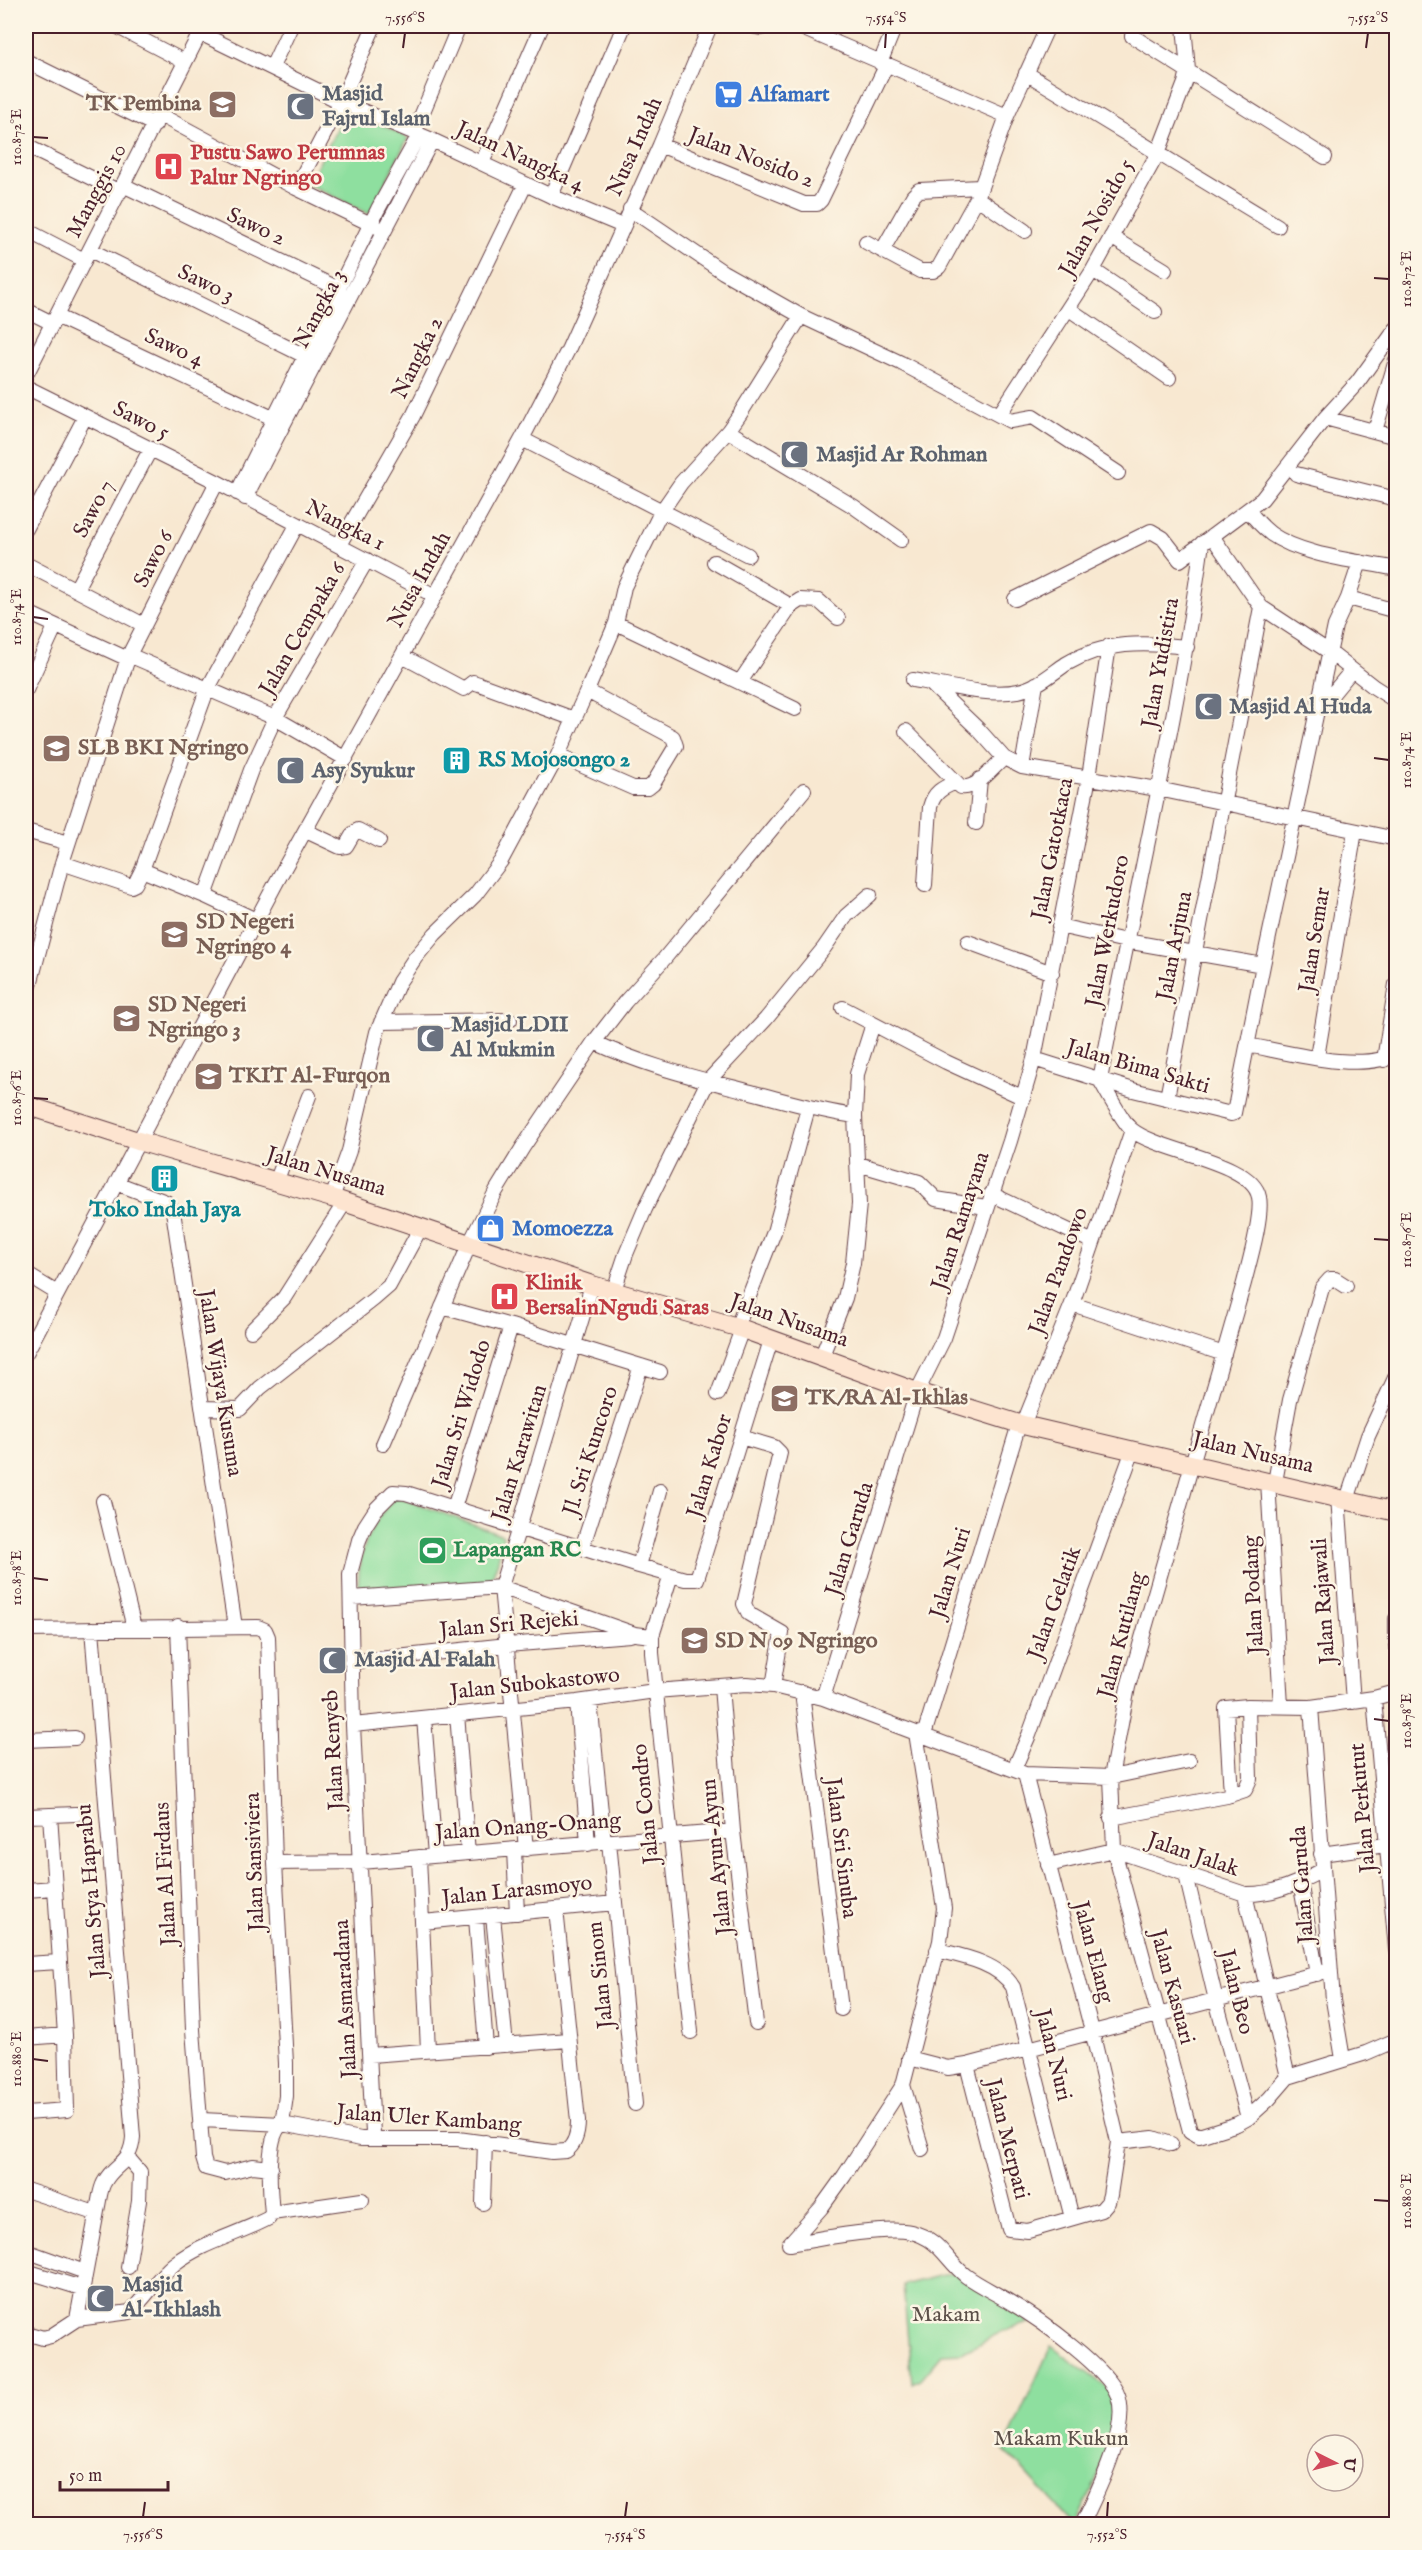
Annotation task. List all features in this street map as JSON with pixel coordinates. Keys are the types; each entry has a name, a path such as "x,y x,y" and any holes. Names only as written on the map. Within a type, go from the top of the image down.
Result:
{"street":[{"path":"116,26 185,62"},
{"path":"272,67 291,26"},
{"path":"296,188 341,102 374,26"},
{"path":"241,495 311,358 339,289 371,224 422,136 459,26"},
{"path":"482,163 542,26"},
{"path":"551,196 624,26"},
{"name":"Nusa Indah","path":"26,1353 138,1141 522,439 568,350 660,145 710,26"},
{"path":"752,26 761,28 769,26"},
{"path":"797,26 1007,116"},
{"path":"883,64 895,26"},
{"path":"866,242 920,271 933,271 939,267 979,193 1007,116 1048,26"},
{"name":"Jalan Nosido 5","path":"999,415 1093,270 1158,153 1188,70 1184,26"},
{"name":"Manggis 10","path":"26,375 202,29"},
{"name":"Jalan Nangka 4","path":"202,29 341,102 623,226"},
{"path":"1132,36 1325,157"},
{"path":"26,61 157,120 386,231"},
{"name":"Jalan Nosido 2","path":"660,145 804,204 817,204 821,200 883,64"},
{"path":"1026,73 1278,226"},
{"name":"Nangka 3","path":"311,358 386,231 422,136"},
{"name":"Sawo 2","path":"26,146 339,289"},
{"name":"Nangka 2","path":"339,545 413,416 525,184"},
{"path":"882,251 913,196 919,190 979,193 1025,231"},
{"path":"630,209 723,272 801,316 901,363 1010,422 1034,417 1118,473"},
{"name":"Sawo 3","path":"26,230 87,255 311,358"},
{"path":"1111,237 1164,270"},
{"path":"1093,270 1155,312"},
{"path":"1069,309 1169,378"},
{"name":"Sawo 4","path":"26,310 54,320 278,421"},
{"path":"250,1331 284,1298 339,1200 372,1048 399,982 435,934 475,895 501,861 558,755 588,691 616,623 624,587 662,512 681,483 728,431 801,316"},
{"path":"1180,560 1262,499 1325,418 1357,383 1396,329"},
{"path":"1375,431 1396,360"},
{"name":"Sawo 5","path":"26,387 241,495"},
{"path":"26,529 85,417"},
{"path":"1325,418 1396,437"},
{"path":"728,431 846,502 901,540"},
{"path":"522,439 748,555"},
{"name":"Sawo 7","path":"76,589 150,450"},
{"path":"1296,474 1396,499"},
{"name":"Sawo 6","path":"26,1000 68,843 129,657 217,482"},
{"name":"Nangka 1","path":"241,495 435,596"},
{"path":"1248,510 1260,525 1287,543 1396,569"},
{"path":"62,863 131,886 135,884 169,799 207,690 297,525"},
{"path":"1015,598 1151,531 1163,538 1196,586"},
{"path":"1207,540 1261,607 1328,651 1396,701"},
{"name":"Jalan Yudistira","path":"1158,789 1187,647 1196,586 1207,540"},
{"name":"Jalan Cempaka 6","path":"205,896 252,770 275,718 367,560"},
{"path":"714,562 790,606"},
{"path":"1360,562 1348,598 1335,626 1328,651 1248,1045 1355,1063 1390,1057 1396,984"},
{"path":"26,564 144,625"},
{"path":"1348,598 1396,611"},
{"path":"740,682 790,606 800,600 819,601 838,618"},
{"name":"Jalan Arjuna","path":"1167,1098 1261,607"},
{"path":"26,612 55,627 275,718 346,759"},
{"path":"616,623 795,710"},
{"path":"26,690 55,627"},
{"path":"912,680 987,692 1019,691 1036,684 1068,663 1109,646 1143,643 1187,647"},
{"name":"Jalan Gatotkaca","path":"1034,1059 1089,777 1109,646"},
{"path":"402,656 464,689 473,682 574,719"},
{"path":"1317,713 1352,669"},
{"path":"930,682 1004,758 1022,767 1158,789 1396,839"},
{"path":"1022,767 1036,684"},
{"path":"558,755 633,788 642,789 653,784 676,746 673,736 588,691"},
{"path":"906,731 956,782 967,788 1004,758"},
{"path":"976,823 980,779"},
{"path":"925,885 930,807 934,795 939,790 956,782"},
{"name":"Jalan Werkudoro","path":"1100,1080 1158,789"},
{"path":"383,1444 470,1243 496,1191 523,1147 594,1042 625,1002 664,959 804,790"},
{"path":"306,831 340,847 346,846 358,830 379,841"},
{"path":"26,831 68,843"},
{"name":"Jalan Semar","path":"1317,1057 1355,831"},
{"path":"142,870 258,921"},
{"path":"614,1290 645,1209 708,1081 766,1019 814,961 846,916 870,895"},
{"path":"1059,926 1126,941 1263,964"},
{"path":"968,942 1052,973"},
{"path":"843,1008 946,1062 1024,1098"},
{"path":"381,1022 510,1020"},
{"path":"821,1358 845,1298 853,1263 859,1214 855,1116 857,1074 873,1024"},
{"path":"594,1042 631,1059 708,1081 808,1108 855,1116"},
{"name":"Jalan Bima Sakti","path":"1034,1059 1100,1080 1231,1114 1236,1109 1248,1045"},
{"name":"Jalan Ramayana","path":"917,1392 944,1338 1024,1098 1034,1059"},
{"path":"1100,1080 1132,1130"},
{"path":"276,1182 309,1096"},
{"name":"Jalan Nusama","path":"26,1105 138,1141 339,1200 592,1286 614,1290 739,1328 917,1392 1021,1424 1396,1512"},
{"path":"718,1394 774,1232 808,1108"},
{"name":"Jalan Pandowo","path":"1021,1424 1072,1304 1132,1130"},
{"name":"Jalan Kutilang","path":"1111,1818 1111,1777 1128,1687 1246,1273 1255,1236 1260,1198 1254,1188 1229,1168 1214,1161 1179,1152 1132,1130"},
{"path":"858,1164 920,1182 936,1199 988,1201 1093,1242"},
{"name":"Jalan Wijaya Kusuma","path":"116,1183 170,1205 235,1626"},
{"path":"203,1408 240,1409 260,1388 374,1299 389,1286 421,1227"},
{"path":"26,1274 57,1293"},
{"name":"Jalan Podang","path":"1281,1706 1272,1482 1290,1400 1322,1288 1330,1279 1335,1279 1346,1286"},
{"name":"Jalan Karawitan","path":"517,1913 520,1850 513,1709 501,1587 592,1286"},
{"path":"1072,1304 1224,1354"},
{"path":"442,1307 511,1326"},
{"name":"Jalan Sri Widodo","path":"454,1508 511,1326 660,1372"},
{"name":"Jalan Kabor","path":"671,1575 697,1579 771,1340"},
{"name":"Jl. Sri Kuncoro","path":"582,1548 641,1366"},
{"path":"1342,1498 1396,1376"},
{"name":"Jalan Garuda","path":"823,1698 917,1392"},
{"name":"Jalan Nuri","path":"920,1734 1021,1424"},
{"path":"741,1437 774,1447 780,1453 744,1604 749,1614 782,1633 783,1638 773,1686"},
{"name":"Jalan Gelatik","path":"1019,1772 1033,1725 1133,1450"},
{"path":"639,1566 660,1491"},
{"name":"Jalan Renyeb","path":"361,1862 353,1725 350,1574 365,1526 386,1498 393,1492 406,1493 671,1575"},
{"name":"Jalan Rajawali","path":"1342,1498 1353,1702"},
{"path":"103,1501 134,1628"},
{"name":"Jalan Condro","path":"671,1575 652,1636 655,1691 691,2031"},
{"path":"352,1598 501,1587 636,1634 652,1636"},
{"path":"1396,1619 1396,1646"},
{"name":"Jalan Al Firdaus","path":"178,1626 194,2030 206,2168 225,2173 253,2166 271,2168"},
{"name":"Jalan Sansiviera","path":"26,1630 235,1626 258,1627 265,1630 268,1637 275,1863 286,2063 286,2096 282,2124 275,2131 271,2168 272,2213"},
{"name":"Jalan Stya Haprabu","path":"92,1629 133,2137 130,2154"},
{"name":"Jalan Sri Rejeki","path":"351,1662 636,1634"},
{"name":"Jalan Subokastowo","path":"353,1725 584,1702 655,1691 746,1684 773,1686 823,1698 1019,1772 1111,1777 1189,1761"},
{"name":"Jalan Ayun-Ayun","path":"721,1687 733,1831 756,2023"},
{"name":"Jalan Sri Sinuba","path":"802,1692 841,2009"},
{"path":"1231,1795 1226,1708 1311,1707 1353,1702 1396,1692"},
{"name":"Jalan Perkutut","path":"1374,1698 1386,1845 1394,1897 1396,1950"},
{"path":"584,1702 588,1844"},
{"name":"Jalan Sinom","path":"584,1702 615,1903 636,2103"},
{"path":"1111,1818 1231,1795 1245,1790 1250,1779 1248,1706"},
{"name":"Jalan Garuda","path":"1311,1707 1323,1870 1324,1972 1342,2059"},
{"path":"457,1714 468,1853"},
{"path":"424,1718 435,1855"},
{"path":"920,1734 944,1908 943,1926 903,2085 821,2208 789,2244 880,2232 907,2232 931,2239 965,2275 1015,2304 1051,2330 1102,2374 1119,2396 1119,2428 1109,2464 1082,2524"},
{"path":"26,1740 75,1738"},
{"name":"Jalan Elang","path":"1019,1772 1048,1864 1092,2031 1118,2142"},
{"path":"26,1816 76,1814"},
{"path":"26,2113 67,2110 65,2035 50,1815"},
{"name":"Jalan Kasuari","path":"1111,1818 1114,1850 1190,2131 1194,2134 1207,2134 1248,2118"},
{"name":"Jalan Onang-Onang","path":"275,1863 361,1862 733,1831"},
{"path":"1321,1854 1386,1845"},
{"name":"Jalan Jalak","path":"1048,1864 1114,1850 1245,1894 1273,1892 1323,1870"},
{"path":"419,1857 428,2050"},
{"name":"Jalan Asmaradana","path":"361,1862 374,2134"},
{"name":"Jalan Beo","path":"1186,1875 1216,2000 1248,2118"},
{"path":"909,2058 948,2068 967,2065 1324,1972 1300,1882"},
{"path":"26,1890 54,1888"},
{"path":"1245,1894 1288,2077"},
{"name":"Jalan Larasmoyo","path":"423,1922 615,1903"},
{"path":"370,2055 568,2040 556,1909"},
{"path":"493,1916 506,2046"},
{"path":"476,1918 486,2047"},
{"name":"Jalan Nuri","path":"937,1950 1002,1973 1017,1996 1072,2218"},
{"path":"26,1964 59,1962"},
{"path":"26,2038 65,2035"},
{"name":"Jalan Uler Kambang","path":"202,2120 282,2124 361,2139 442,2138 559,2152 571,2148 578,2133 568,2040"},
{"path":"1248,2118 1288,2077 1366,2053 1396,2040"},
{"name":"Jalan Merpati","path":"967,2065 1008,2229 1028,2231 1072,2218"},
{"path":"903,2085 922,2149"},
{"path":"1072,2218 1101,2210 1105,2206 1112,2182 1118,2142 1153,2138 1171,2144"},
{"path":"483,2203 485,2142"},
{"path":"77,2319 95,2213 105,2181 130,2154 140,2172 139,2201 128,2267"},
{"path":"26,2190 95,2213"},
{"path":"26,2333 43,2338 51,2336 77,2319 130,2312 159,2277 181,2259 206,2244 254,2226 269,2218 272,2213 362,2200"},
{"path":"26,2251 85,2272"},
{"path":"26,2271 81,2288"}],"green space":[{"path":"348,108 408,138 369,214 308,184"},
{"name":"Lapangan RC","path":"396,1496 503,1535 498,1561 490,1583 358,1588 361,1561 368,1538 379,1517"},
{"name":"Makam","path":"955,2272 1012,2308 1029,2323 1003,2331 962,2353 942,2354 921,2379 912,2383 903,2285"},
{"name":"Makam Kukun","path":"1051,2346 1112,2391 1114,2409 1110,2443 1076,2524 1073,2524 1004,2449"}],"place":[{"name":"Alfamart","path":"728,95"},
{"name":"TK Pembina","path":"222,104"},
{"name":"Masjid Fajrul Islam","path":"301,107"},
{"name":"Pustu Sawo Perumnas Palur Ngringo","path":"169,166"},
{"name":"Masjid Ar Rohman","path":"795,455"},
{"name":"Masjid Al Huda","path":"1208,707"},
{"name":"SLB BKI Ngringo","path":"57,748"},
{"name":"RS Mojosongo 2","path":"457,760"},
{"name":"Asy Syukur","path":"291,771"},
{"name":"SD Negeri Ngringo 4","path":"175,935"},
{"name":"SD Negeri Ngringo 3","path":"127,1018"},
{"name":"Masjid LDII Al Mukmin","path":"430,1038"},
{"name":"TKIT Al-Furqon","path":"208,1076"},
{"name":"Toko Indah Jaya","path":"165,1178"},
{"name":"Momoezza","path":"491,1229"},
{"name":"Klinik BersalinNgudi Saras","path":"504,1296"},
{"name":"TK/RA Al-Ikhlas","path":"784,1398"},
{"name":"Lapangan RC","path":"432,1550"},
{"name":"SD N 09 Ngringo","path":"694,1641"},
{"name":"Masjid Al Falah","path":"333,1660"},
{"name":"Masjid Al-Ikhlash","path":"101,2298"}]}
